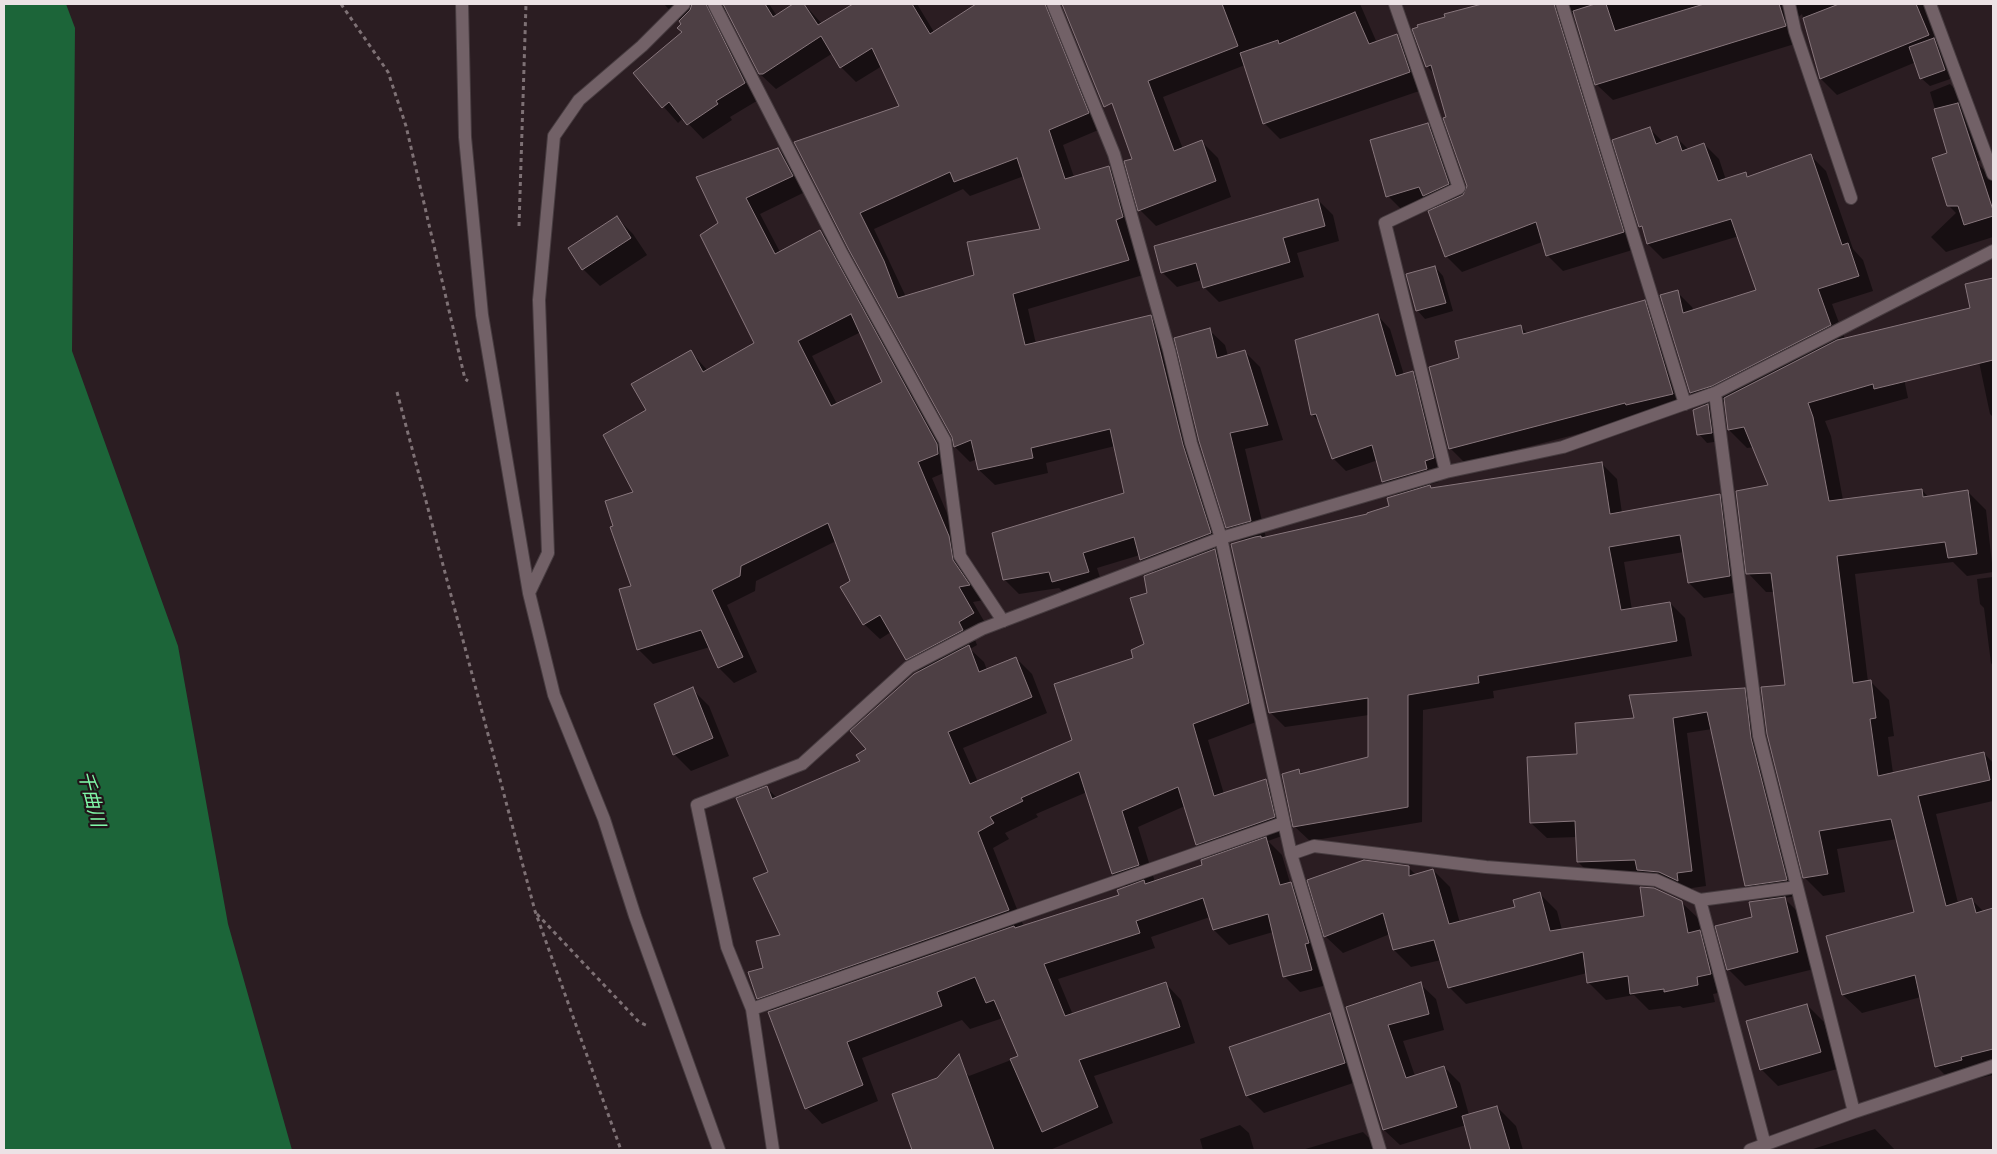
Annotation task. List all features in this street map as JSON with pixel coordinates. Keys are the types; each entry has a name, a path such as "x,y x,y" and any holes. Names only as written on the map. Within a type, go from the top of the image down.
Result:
{"street":[{"path":"462,4 465,138 482,315 529,593 554,695 604,818 635,916 719,1150"},
{"path":"529,593 548,553 539,300 554,136 580,100 684,4"},
{"path":"714,4 842,254 945,441 960,556 1003,621"},
{"path":"1053,4 1114,154 1169,350 1192,443 1221,538 1291,854 1380,1150"},
{"path":"1395,4 1459,188 1385,223 1446,472"},
{"path":"1562,4 1686,404"},
{"path":"1789,4 1796,31 1851,198"},
{"path":"1930,4 1993,174"},
{"path":"773,1150 752,1009 728,947 697,805 802,764 909,667 982,629 1221,538 1446,472 1563,447 1686,404 1715,393 1993,251"},
{"path":"1715,393 1759,736 1854,1112"},
{"path":"752,1009 1283,823"},
{"path":"1291,854 1314,846 1486,868 1656,880 1700,900 1797,887"},
{"path":"1700,900 1765,1145"},
{"path":"1750,1150 1854,1112 1993,1066"}],"path":[{"path":"341,4 388,72 406,126 465,379 496,398"},
{"path":"519,228 526,4"},
{"path":"396,392 535,911 621,1150"},
{"path":"535,911 639,1022 680,1044"}],"water":[{"name":"千曲川","path":"4,4 66,4 75,28 72,351 178,646 228,924 292,1150 4,1150"}],"building":[{"path":"692,4 706,4 745,83 716,101 718,104 687,125 669,102 662,108 633,73 682,32 677,28 681,24 679,21 690,10"},
{"path":"723,4 765,4 773,17 793,4 804,4 818,25 853,4 912,4 930,34 976,4 1045,4 1089,113 1049,130 1065,179 1109,166 1123,217 1116,220 1129,260 1013,294 1025,345 1151,315 1183,445 1211,533 1140,560 1134,537 1083,553 1089,572 1052,582 1049,572 1003,580 992,533 1124,493 1110,429 1031,448 1033,458 978,470 971,440 954,447 952,437 849,250 794,142 899,106 872,48 840,68 821,36 763,74 759,74","holes":["1017,158 1040,229 967,242 974,275 898,298 884,261 860,213 950,172 954,182"]},
{"path":"1062,4 1222,4 1238,46 1148,81 1174,151 1202,140 1216,181 1138,211 1124,161 1132,159 1112,103 1104,107"},
{"path":"1482,4 1554,4 1624,232 1546,256 1536,222 1445,257 1428,211 1463,195 1467,186 1443,118 1446,117 1431,65 1426,67 1412,29 1418,27 1417,25 1445,17 1444,14"},
{"path":"1595,4 1606,4 1615,31 1704,4 1779,4 1786,26 1595,85 1573,11"},
{"path":"1839,4 1916,4 1929,35 1820,79 1803,18"},
{"path":"1355,12 1369,44 1397,34 1410,72 1263,124 1240,53 1278,40 1279,44"},
{"path":"1934,38 1945,70 1920,79 1909,47"},
{"path":"1958,103 1993,210 1993,216 1964,225 1958,206 1947,206 1932,158 1947,153 1934,109"},
{"path":"1428,123 1449,184 1423,196 1419,187 1386,197 1370,140"},
{"path":"1650,127 1656,144 1677,136 1682,151 1704,143 1718,181 1746,172 1747,177 1811,154 1842,245 1848,243 1859,276 1818,289 1831,325 1712,386 1690,393 1660,295 1678,290 1683,313 1756,290 1731,219 1647,244 1642,226 1639,227 1612,140"},
{"path":"778,148 793,176 746,198 775,254 820,230 937,444 938,454 918,462 949,536 953,560 970,585 959,587 974,613 959,622 963,630 906,660 880,615 863,625 840,587 850,581 828,523 741,566 740,576 712,590 743,657 718,668 701,630 637,650 619,589 631,586 610,527 613,526 605,501 633,492 603,435 646,410 631,384 691,350 703,372 754,343 700,235 718,223 696,177","holes":["851,314 882,382 831,406 798,341"]},
{"path":"1318,199 1325,226 1283,238 1290,262 1203,288 1196,263 1161,273 1154,246"},
{"path":"617,216 631,238 582,270 568,248"},
{"path":"1435,266 1446,303 1416,311 1406,274"},
{"path":"1993,278 1993,360 1874,389 1873,384 1808,403 1813,417 1829,501 1922,489 1923,497 1968,490 1977,554 1948,558 1945,542 1837,556 1853,683 1871,680 1876,718 1870,719 1878,776 1984,752 1990,780 1918,796 1946,906 1972,898 1976,913 1993,908 1993,1049 1961,1057 1962,1060 1935,1067 1915,975 1842,995 1826,936 1914,912 1891,819 1819,831 1828,874 1803,878 1767,734 1761,687 1785,685 1771,573 1746,574 1736,491 1768,485 1744,427 1728,430 1724,398 1837,340 1970,308 1965,284"},
{"path":"1645,300 1673,394 1626,405 1625,403 1449,449 1429,367 1459,358 1455,341 1521,325 1523,334"},
{"path":"1378,314 1396,376 1413,371 1434,458 1425,461 1427,469 1382,482 1372,445 1332,459 1316,414 1311,415 1295,340"},
{"path":"1210,328 1217,358 1245,350 1268,425 1230,433 1251,521 1226,528 1199,441 1174,338"},
{"path":"1708,404 1712,433 1697,435 1693,410"},
{"path":"1602,462 1610,514 1720,494 1730,576 1688,583 1680,535 1609,547 1621,610 1670,602 1677,641 1478,676 1479,683 1408,695 1408,807 1293,827 1282,774 1299,769 1300,774 1368,757 1368,698 1269,713 1231,544 1255,537 1261,536 1261,538 1367,514 1389,506 1387,498 1430,485 1431,488"},
{"path":"1215,549 1249,703 1193,724 1214,796 1266,779 1275,817 1196,845 1178,787 1122,811 1139,865 1112,874 1079,772 1021,798 1023,801 990,817 994,823 978,832 1009,910 757,999 748,972 763,968 756,941 780,935 753,878 768,872 736,798 767,786 772,799 860,761 856,755 866,749 850,731 914,674 969,645 979,672 1016,657 1032,697 948,732 970,784 1072,740 1054,684 1133,658 1131,650 1144,644 1130,598 1147,593 1144,576"},
{"path":"693,687 713,738 673,755 654,704"},
{"path":"1745,688 1751,738 1787,880 1745,886 1707,712 1673,718 1692,871 1677,873 1678,881 1659,872 1637,870 1635,860 1577,862 1575,821 1530,823 1527,757 1577,754 1575,723 1634,718 1629,695"},
{"path":"1266,837 1280,885 1291,882 1309,943 1305,944 1312,970 1283,977 1268,914 1213,930 1203,898 1136,921 1140,933 1044,964 1065,1016 1166,982 1180,1027 1079,1060 1098,1107 1042,1132 1010,1059 1018,1056 994,1000 986,1003 975,977 937,992 942,1006 847,1042 863,1085 805,1109 768,1012 1014,926 1015,928 1119,895 1117,890 1144,880 1145,884 1202,865 1201,860"},
{"path":"1364,860 1409,866 1409,876 1433,869 1449,924 1515,907 1513,900 1540,892 1550,931 1644,916 1640,887 1654,888 1682,901 1688,933 1700,930 1711,974 1697,977 1698,985 1664,992 1664,989 1630,994 1628,976 1587,983 1583,952 1448,988 1434,940 1393,950 1383,913 1324,937 1307,880"},
{"path":"1785,897 1798,952 1727,970 1715,926 1752,917 1749,902"},
{"path":"1421,982 1429,1014 1388,1025 1406,1078 1444,1066 1457,1107 1383,1130 1346,1007"},
{"path":"1807,1004 1821,1052 1760,1070 1746,1021"},
{"path":"1330,1013 1345,1063 1246,1096 1229,1047"},
{"path":"959,1054 994,1150 912,1150 892,1094 937,1078"},
{"path":"1497,1106 1510,1150 1471,1150 1462,1116"}]}
